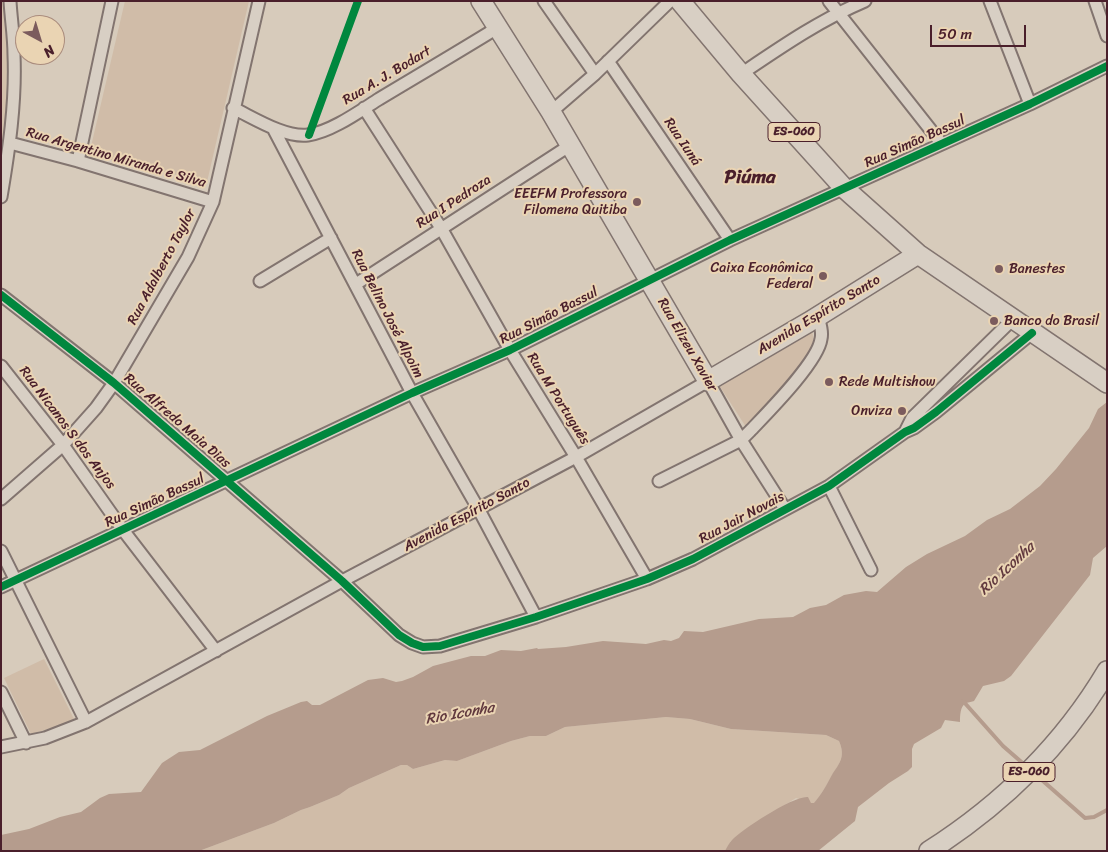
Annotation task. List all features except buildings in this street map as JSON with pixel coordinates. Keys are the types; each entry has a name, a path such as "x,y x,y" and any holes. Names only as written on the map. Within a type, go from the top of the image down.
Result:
{"main road":[{"name":"Rua Elizeu Xavier","path":"481,1 551,112 569,146 708,381"},
{"name":"ES-060","path":"680,1 741,74 844,188 918,254 1106,383"},
{"name":"Avenida Espírito Santo","path":"708,381 818,317 918,254"},
{"name":"ES-060","path":"929,851 954,835 1022,779 1048,752 1073,721 1107,671"}],"street":[{"path":"1,197 10,143 14,56 10,1"},
{"path":"78,161 112,1"},
{"name":"Rua Adalberto Taylor","path":"1,499 63,445 96,408 114,383 188,257 213,202 259,1"},
{"path":"544,1 595,74"},
{"path":"551,112 595,74 670,1"},
{"path":"829,1 941,143"},
{"path":"741,74 788,42 838,12 865,1"},
{"path":"990,1 1030,104"},
{"path":"1095,1 1107,36"},
{"name":"Rua A. J. Bodart","path":"233,108 273,128 298,135 309,135 325,130 364,108 497,28"},
{"name":"Rua Iuná","path":"608,61 730,240"},
{"name":"Rua Simão Bassul","path":"1,587 412,393 510,350 730,240 1030,104 1107,66"},
{"name":"Rua M Português","path":"364,108 441,228 510,350 576,456 647,580"},
{"name":"Rua Belino José Alpoim","path":"273,128 412,393 479,510 536,616"},
{"name":"Rua Argentino Miranda e Silva","path":"10,143 78,161 213,202"},
{"name":"Rua I Pedroza","path":"356,284 569,146"},
{"path":"260,281 331,238"},
{"name":"Rua Alfredo Maia Dias","path":"1,294 114,383 228,480 342,581 399,635 412,643 424,647"},
{"path":"659,481 741,440 816,354 822,338 818,317"},
{"path":"932,408 1013,319"},
{"name":"Rua Jair Novais","path":"424,647 440,646 647,580 693,559 829,486 905,432 914,428 932,408 1032,333"},
{"name":"Rua Nicanos S dos Anjos","path":"1,366 63,445 123,530 216,652"},
{"name":"Rua Elizeu Xavier","path":"708,381 741,440 785,509"},
{"name":"Avenida Espírito Santo","path":"1,747 65,731 86,722 342,581 479,510 708,381"},
{"path":"829,486 871,570"},
{"path":"1,551 86,722"},
{"path":"1,692 26,742"}],"shaded area":[{"path":"1,1 3,1 7,51 6,135 1,164"},
{"path":"125,1 249,1 207,182 89,155"},
{"path":"812,330 815,349 746,427 719,385"},
{"path":"44,659 75,721 31,734 4,678"},
{"path":"666,717 690,719 731,729 826,735 839,741 842,750 841,758 836,770 814,804 796,798 748,828 731,841 725,851 199,851 274,823 339,795 349,788 401,765 407,765 413,769 445,760 457,761 511,741 530,736 546,736 565,727"}],"water":[{"name":"Rio Iconha","path":"1107,402 1107,546 1093,558 1090,575 1011,676 1004,681 983,686 974,701 963,706 960,722 945,720 941,728 914,744 912,749 912,767 858,807 855,821 818,851 725,851 737,835 756,821 791,801 808,797 811,803 814,803 840,762 842,750 839,741 826,735 731,729 690,719 666,717 565,727 546,736 530,736 511,741 457,761 445,760 413,769 407,765 401,765 349,788 339,795 274,823 199,851 1,851 1,835 29,829 60,817 81,812 100,798 109,794 141,792 162,763 179,752 200,750 267,716 301,702 307,701 312,705 320,705 368,680 383,678 396,682 402,681 433,666 471,656 485,656 501,650 521,651 603,641 646,644 664,640 671,641 679,638 684,631 703,632 759,619 793,617 810,608 826,605 844,595 866,591 877,592 906,567 927,554 965,536 987,520 1010,509 1040,486 1089,428 1098,409"}],"waterway":[{"path":"963,701 1003,746 1026,766"},
{"path":"1035,774 1085,818 1094,817 1107,810"}],"cycle path":[{"path":"309,135 358,1"},
{"path":"1,587 412,393 510,350 730,240 1030,104 1107,66"},
{"path":"1,295 114,383 342,581 399,635 423,647 440,646 536,617 647,579 693,559 829,486 936,412 1032,333"}],"place":[{"name":"EEEFM Professora Filomena Quitiba","path":"637,202"},
{"name":"Banestes","path":"999,269"},
{"name":"Caixa Econômica Federal","path":"823,276"},
{"name":"Banco do Brasil","path":"994,321"},
{"name":"Rede Multishow","path":"829,382"},
{"name":"Onviza","path":"902,411"}],"district":[{"name":"Piúma","path":"750,178"}]}
